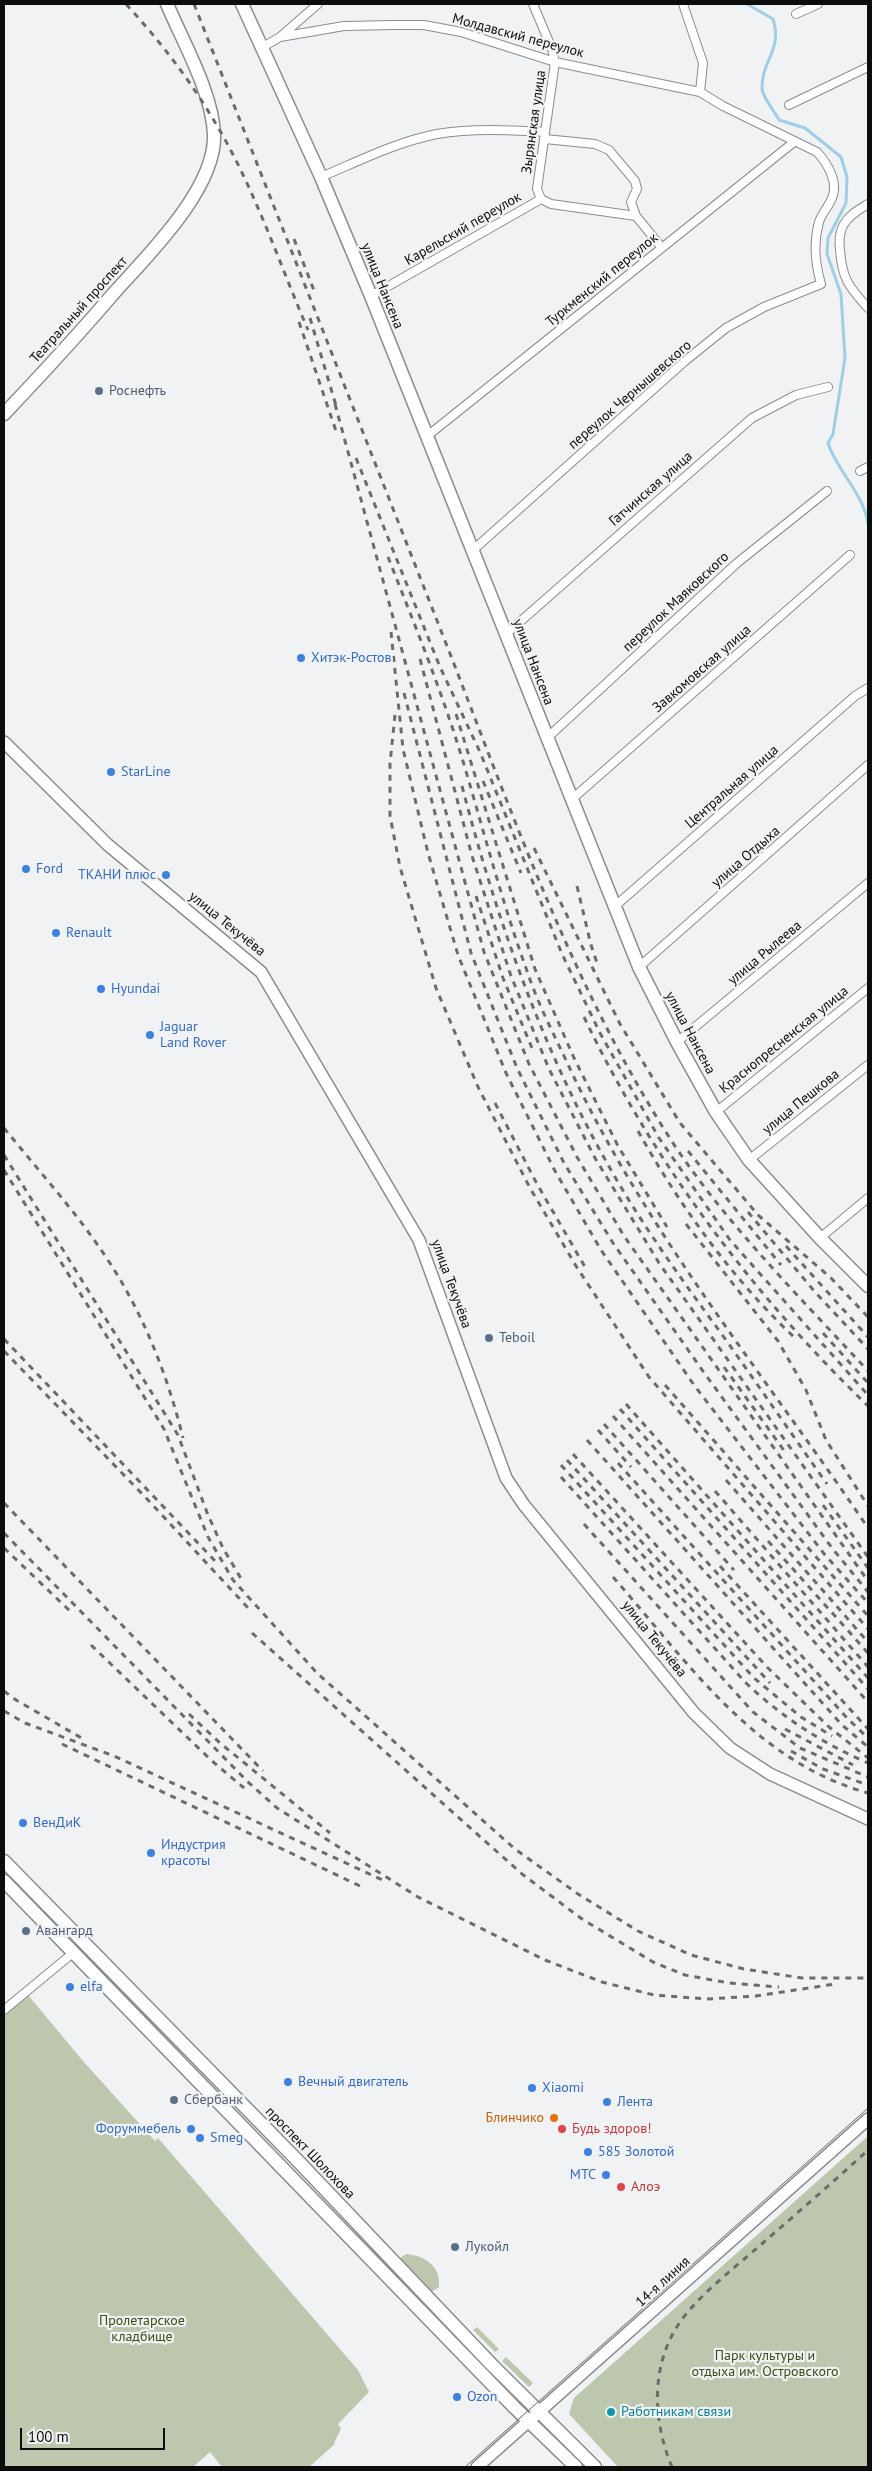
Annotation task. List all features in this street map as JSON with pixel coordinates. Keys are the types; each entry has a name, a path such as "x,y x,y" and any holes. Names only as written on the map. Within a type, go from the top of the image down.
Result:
{"main road":[{"name":"Театральный проспект","path":"4,414 176,224 194,196 205,173 212,152 214,136 209,102 167,4"},
{"name":"улица Нансена","path":"242,4 260,48 321,177 371,296 639,967 677,1042 716,1112 749,1160 820,1238 868,1286"},
{"name":"улица Текучёва","path":"5,746 108,845 261,972 419,1240 506,1478 524,1505 694,1713 730,1748 770,1774 868,1819"},
{"name":"проспект Шолохова","path":"4,1861 594,2467"},
{"path":"4,1881 576,2467"},
{"name":"14-я линия","path":"477,2467 530,2422 868,2119"}],"street":[{"path":"260,48 280,37 318,4"},
{"name":"Зырянская улица","path":"533,4 552,49 555,62 537,189 542,199"},
{"path":"683,4 703,63 700,92"},
{"path":"796,14 818,4"},
{"name":"Молдавский переулок","path":"280,37 344,26 424,25 461,32 555,62 700,92 723,106 817,152 824,159 833,178 832,198 820,220 817,230 814,259 821,284"},
{"path":"789,105 868,67"},
{"path":"321,177 390,147 438,134 501,130 545,135 595,144 609,150 635,181 637,189 631,202 636,216 662,248"},
{"name":"Туркменский переулок","path":"426,437 794,142"},
{"path":"542,199 551,204 636,216"},
{"name":"Карельский переулок","path":"371,296 542,199"},
{"path":"868,204 853,214 844,224 839,239 842,272 849,287 868,308"},
{"name":"переулок Чернышевского","path":"472,552 685,361 726,328 764,307 821,284"},
{"name":"Гатчинская улица","path":"506,634 752,418 796,395 828,387"},
{"path":"860,471 868,467"},
{"name":"переулок Маяковского","path":"547,738 737,562 827,491"},
{"name":"Завкомовская улица","path":"572,800 850,555"},
{"name":"Центральная улица","path":"614,907 855,696 868,688"},
{"name":"улица Отдыха","path":"639,967 868,765"},
{"name":"улица Рылеева","path":"677,1042 868,883"},
{"name":"Краснопресненская улица","path":"716,1112 868,988"},
{"name":"улица Пешкова","path":"749,1160 868,1064"},
{"path":"820,1238 868,1198"},
{"path":"4,2010 73,1953"}],"green space":[{"name":"Пролетарское кладбище","path":"28,1995 83,2061 155,2141 158,2138 358,2370 369,2392 338,2424 341,2429 335,2444 309,2467 222,2467 210,2452 193,2467 4,2467 4,2015"},
{"name":"Парк культуры и отдыха им. Островского","path":"868,2136 868,2467 618,2467 569,2414 574,2398"},
{"path":"407,2254 420,2257 430,2263 437,2273 439,2287 433,2291 427,2291 401,2263 401,2257"},
{"path":"477,2327 499,2349 495,2352 473,2330"},
{"path":"506,2357 533,2383 529,2387 502,2361"}],"waterway":[{"path":"747,4 773,19 775,30 774,47 765,71 762,89 767,101 779,120 805,128 841,157 847,177 846,203 828,238 827,254 841,294 845,358 833,434 828,443 837,463 866,513 868,524"}],"tram line":[{"path":"465,2467 868,2108"}],"railway":[{"path":"126,4 183,73 227,144 253,196 308,330"},
{"path":"194,4 520,834 545,895 600,1015 664,1129 709,1193 760,1254 868,1371"},
{"path":"294,239 315,293"},
{"path":"310,318 337,409"},
{"path":"299,322 336,431"},
{"path":"335,404 484,952 529,1064 577,1157 624,1236 868,1581"},
{"path":"356,458 440,667 480,752 562,954 600,1033 659,1138 730,1240 868,1395"},
{"path":"388,557 427,656 454,732 500,890 530,980 544,1014 596,1121 668,1241 868,1528"},
{"path":"391,632 403,749 428,853 458,955 506,1073 555,1171 601,1250 694,1385 825,1555 868,1603"},
{"path":"420,659 472,856 511,976 549,1069 595,1158 659,1263 868,1557"},
{"path":"404,693 471,953 517,1068 564,1163 613,1243 705,1374 832,1548 868,1592"},
{"path":"456,714 535,969 574,1058 618,1146 667,1227"},
{"path":"395,715 390,763 390,816 400,867 436,988 478,1087 530,1188 576,1266 649,1377 868,1629"},
{"path":"483,781 521,873"},
{"path":"462,786 489,881 520,974 558,1065 602,1154 645,1226 827,1484"},
{"path":"534,848 620,1024 680,1123 758,1215 831,1278 868,1317"},
{"path":"577,886 597,963"},
{"path":"476,896 503,978 534,1053"},
{"path":"584,1017 611,1071 641,1123 674,1175 709,1224 785,1319 868,1406"},
{"path":"495,1103 537,1184 585,1267"},
{"path":"4,1128 92,1237 106,1256 129,1295 148,1334 164,1375 183,1438"},
{"path":"638,1131 671,1186 708,1240 771,1315 794,1337"},
{"path":"688,1151 781,1265"},
{"path":"4,1155 178,1435 208,1515 223,1548 243,1582"},
{"path":"4,1170 164,1429 208,1537 233,1580 317,1673 515,1849 578,1894 638,1931 691,1955 744,1969 802,1978 868,1978"},
{"path":"748,1212 815,1292 868,1349"},
{"path":"686,1224 778,1341 806,1390 826,1440 868,1506"},
{"path":"786,1246 868,1337"},
{"path":"823,1333 868,1383"},
{"path":"4,1339 216,1562"},
{"path":"4,1351 149,1501 250,1610"},
{"path":"724,1367 785,1452"},
{"path":"665,1385 868,1616"},
{"path":"626,1404 868,1678"},
{"path":"620,1409 868,1689"},
{"path":"613,1416 868,1702"},
{"path":"604,1424 734,1570"},
{"path":"598,1430 631,1467"},
{"path":"587,1440 842,1725 868,1747"},
{"path":"573,1454 767,1667 829,1727 868,1758"},
{"path":"567,1460 770,1683"},
{"path":"618,1463 848,1719 868,1738"},
{"path":"561,1465 754,1678 801,1717 832,1736"},
{"path":"561,1477 746,1683 804,1729 868,1763"},
{"path":"726,1480 868,1642"},
{"path":"715,1491 868,1667"},
{"path":"4,1503 263,1771"},
{"path":"823,1505 868,1568"},
{"path":"584,1524 753,1712 800,1748 868,1777"},
{"path":"4,1533 247,1781 277,1808 418,1897 545,1960 602,1982 654,1995 707,1999 756,1996 835,1984"},
{"path":"768,1541 868,1653"},
{"path":"4,1548 71,1612"},
{"path":"720,1566 868,1729"},
{"path":"613,1577 696,1674 757,1733 790,1758 827,1778 868,1793"},
{"path":"252,1633 522,1874 582,1919 653,1962 685,1975 729,1983 779,1987"},
{"path":"91,1645 212,1761 244,1788"},
{"path":"4,1691 85,1740"},
{"path":"4,1711 25,1723 114,1756 387,1882"},
{"path":"189,1714 220,1743 330,1833"},
{"path":"785,1729 853,1765"},
{"path":"62,1744 362,1887"},
{"path":"791,1751 823,1769 868,1785"},
{"path":"672,2467 660,2428 658,2388 660,2368 675,2330 687,2313 712,2287 868,2150"}],"place":[{"name":"Роснефть","path":"99,391"},
{"name":"Хитэк-Ростов","path":"301,658"},
{"name":"StarLine","path":"111,772"},
{"name":"Ford","path":"26,869"},
{"name":"ТКАНИ плюс","path":"166,875"},
{"name":"Renault","path":"56,933"},
{"name":"Hyundai","path":"101,989"},
{"name":"Jaguar Land Rover","path":"150,1035"},
{"name":"Teboil","path":"489,1338"},
{"name":"ВенДиК","path":"23,1823"},
{"name":"Индустрия красоты","path":"151,1853"},
{"name":"Авангард","path":"26,1931"},
{"name":"elfa","path":"70,1987"},
{"name":"Вечный двигатель","path":"288,2082"},
{"name":"Xiaomi","path":"532,2088"},
{"name":"Сбербанк","path":"174,2100"},
{"name":"Лента","path":"607,2102"},
{"name":"Блинчико","path":"554,2118"},
{"name":"Форуммебель","path":"191,2129"},
{"name":"Будь здоров!","path":"562,2129"},
{"name":"Smeg","path":"200,2138"},
{"name":"585 Золотой","path":"588,2152"},
{"name":"МТС","path":"606,2175"},
{"name":"Алоэ","path":"621,2187"},
{"name":"Лукойл","path":"455,2247"},
{"name":"Ozon","path":"457,2397"},
{"name":"Работникам связи","path":"611,2412"}]}
